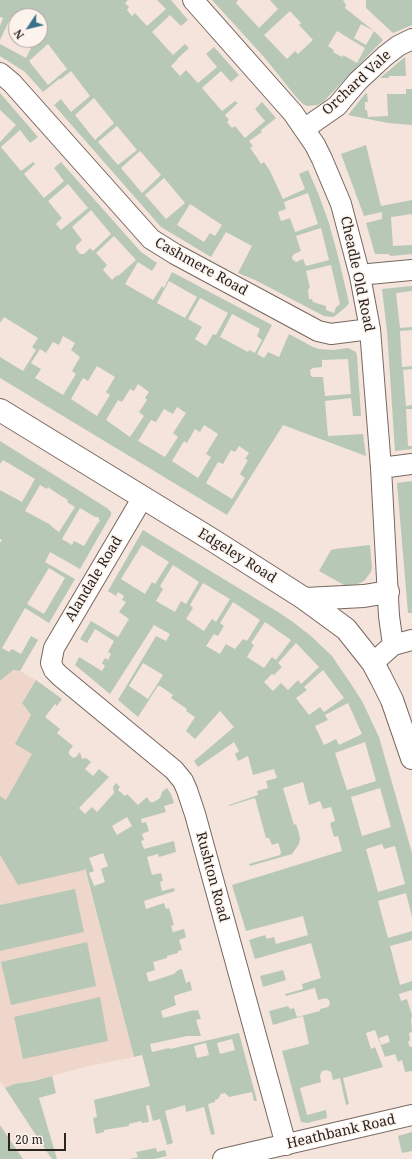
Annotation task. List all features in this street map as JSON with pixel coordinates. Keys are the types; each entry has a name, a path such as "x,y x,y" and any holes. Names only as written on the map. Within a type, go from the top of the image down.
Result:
{"main road":[{"name":"Edgeley Road","path":"0,410 305,599 346,629 373,662 392,700 412,758"},
{"path":"305,599 364,596 388,592"}],"street":[{"name":"Cheadle Old Road","path":"193,0 281,99 304,129 322,159 341,204 360,276 370,329 381,468 388,592 403,643"},
{"name":"Orchard Vale","path":"304,129 337,106 363,77 385,56 398,46 412,39"},
{"name":"Cashmere Road","path":"0,73 12,82 151,239 175,254 318,331 331,334 370,329"},
{"path":"360,276 412,270"},
{"path":"381,468 412,464"},
{"name":"Alandale Road","path":"51,663 54,648 143,498"},
{"path":"373,662 403,643"},
{"name":"Rushton Road","path":"51,663 54,670 60,676 174,770 187,790 286,1145"},
{"name":"Heathbank Road","path":"223,1159 412,1116"}],"shaded area":[{"path":"0,661 13,670 20,671 36,680 22,703 31,715 84,866 134,1057 84,1067 34,1081 14,1084 5,1088 0,1081"}],"green space":[{"path":"0,0 128,0 125,3 129,7 127,10 132,16 135,13 147,26 166,9 157,0 171,0 188,20 181,26 170,15 152,32 173,55 185,44 189,48 171,66 180,76 186,70 198,83 217,67 206,54 214,47 239,75 231,82 221,71 202,88 222,111 235,101 238,103 225,115 229,120 227,122 232,128 235,126 245,138 265,121 255,109 262,102 276,118 261,130 262,132 249,141 253,146 250,148 261,164 264,162 270,171 283,199 305,189 299,174 308,170 329,223 349,303 346,307 335,316 324,316 255,280 238,273 252,246 226,232 211,257 161,227 54,105 61,99 71,112 90,96 71,71 43,92 25,72 0,56 0,44 26,58 31,48 44,48 29,61 48,85 67,69 48,44 48,8 8,8 8,23 0,40 0,26 3,18 0,17","holes":["94,98 114,123 95,140 75,115","117,126 137,150 118,165 98,142","140,151 161,175 142,193 121,168","164,178 185,203 166,219 145,195","308,193 318,224 295,232 290,218 281,221 278,212 286,209 284,202","190,204 222,225 215,236 210,233 204,242 177,225","321,228 329,260 306,266 303,259 296,262 293,260 292,257 294,254 301,251 296,236","331,265 340,304 336,307 334,313 326,310 326,306 313,302 312,299 309,299 308,289 310,288 306,271"]},
{"path":"212,0 238,0 236,3 259,28 278,9 270,0 343,0 346,5 345,8 374,31 383,40 323,102 317,105 307,106 303,104 264,57","holes":["290,11 301,23 299,25 313,40 298,54 295,51 287,59 264,35","361,24 374,31 366,45 354,38","337,31 365,48 357,63 343,55 342,57 333,52 334,50 328,46"]},
{"path":"366,0 412,0 412,25 393,33 366,8"},
{"path":"405,57 406,76 389,76 389,78 380,78"},
{"path":"406,89 412,89 412,125 388,123 348,115 367,93 368,102 365,102 365,110 367,110 368,117 388,116 387,94 406,94"},
{"path":"0,93 38,137 30,143 20,130 1,147 21,171 33,162 35,164 24,174 44,198 64,181 54,168 61,162 141,252 157,263 152,271 138,262 125,284 153,300 162,286 164,288 172,272 272,325 257,354 264,358 268,352 279,357 289,334 319,349 333,350 348,348 356,352 361,416 353,416 351,398 325,401 328,436 363,434 366,456 283,425 227,515 0,378 0,357 23,371 36,350 32,347 38,338 4,317 0,323 0,142 16,125 0,110","holes":["68,184 88,208 61,230 56,224 62,218 48,201","91,210 111,234 93,251 90,248 84,254 80,254 76,249 76,246 82,240 72,227","114,236 136,260 112,280 103,270 107,265 96,253","169,281 197,297 185,318 157,303","200,298 228,313 216,335 213,334 206,346 195,339 202,327 188,319","232,314 260,329 257,336 262,340 255,353 249,350 248,352 220,337","63,336 75,343 71,350 80,357 72,371 76,374 63,395 35,378 41,369 31,363 40,349 46,353 53,342 59,345","348,359 351,394 325,396 323,377 311,376 310,370 313,368 322,367 322,360","97,366 115,377 106,392 110,395 97,416 71,399 83,378 88,381","138,384 149,392 145,398 147,400 139,412 144,416 130,437 106,420 118,400 122,402 130,389 134,391","177,407 186,413 173,433 178,437 165,457 138,441 151,420 156,422 164,409 173,414","204,425 218,434 206,454 211,457 198,478 172,461 184,441 187,443 195,429 200,432","239,446 249,453 245,459 248,460 240,474 245,478 232,499 206,483 218,462 223,464 231,450 235,452"]},
{"path":"366,145 381,206 412,200 412,214 391,217 393,246 412,245 412,254 391,256 388,254 375,254 366,223 382,219 382,212 364,216 341,154"},
{"path":"412,286 412,291 396,293 400,328 412,327 412,330 400,331 402,367 412,366 412,369 403,370 406,406 412,405 412,409 406,409 408,446 412,446 412,449 395,451 387,331 382,289"},
{"path":"0,441 107,508 111,512 111,515 80,569 50,552 45,562 75,579 49,623 25,608 2,648 9,652 12,649 21,654 31,636 38,640 20,671 13,670 0,681 0,543 2,540 0,539 0,490 22,502 35,479 3,460 0,464","holes":["40,485 47,489 48,487 68,500 67,502 75,507 59,532 51,525 25,511","80,508 95,517 98,517 100,521 84,546 74,541 72,545 62,539","49,568 65,578 44,614 27,604"]},
{"path":"412,481 412,613 408,613 397,483"},
{"path":"143,530 278,612 311,636 332,656 351,684 362,701 379,737 412,853 412,917 406,893 378,901 388,938 412,931 412,940 390,946 400,985 412,981 412,990 399,994 401,1001 407,999 412,1015 412,1032 409,1033 410,1040 408,1042 410,1047 412,1047 412,1071 405,1072 402,1060 398,1062 395,1054 385,1057 375,1030 366,1033 371,1049 375,1047 383,1067 343,1078 349,1104 346,1105 340,1078 333,1080 331,1072 327,1070 322,1071 320,1075 321,1082 300,1088 307,1115 326,1110 327,1118 307,1123 301,1122 282,1051 309,1044 303,1016 273,1025 269,1011 288,1006 290,1009 294,1008 297,1017 320,1011 320,1009 328,1007 330,1004 329,1000 326,998 318,1000 315,988 286,996 285,994 303,989 302,984 321,978 311,943 255,959 249,940 265,935 267,939 274,937 276,944 308,935 303,916 246,931 232,885 342,851 338,836 334,837 330,823 335,821 331,807 323,809 320,801 309,805 303,782 283,788 294,825 296,824 298,830 300,838 299,844 292,854 250,866 249,864 280,855 281,852 279,845 278,843 272,845 269,838 266,838 255,798 229,805 258,795 257,791 268,788 266,781 277,778 274,769 253,775 248,756 238,761 235,754 239,751 234,742 198,767 194,761 234,727 220,711 195,739 186,731 195,717 186,711 187,709 171,698 173,695 160,686 158,686 138,717 118,700 156,636 166,641 170,634 154,625 110,694 75,665 79,657 102,671 105,666 102,663 105,658 108,660 111,654 108,652 114,641 95,629 87,643 80,639 91,621 118,637 129,619 119,612 126,602 122,600 124,596 118,592 116,596 108,591","holes":["142,545 169,562 155,584 152,582 145,594 121,579","173,565 199,582 186,604 181,601 175,612 156,601 163,589 160,586","203,583 230,599 216,622 212,619 204,631 186,619 193,608 190,605","233,602 260,620 247,641 243,639 235,649 226,644 220,654 206,646 214,634 218,636 224,626 220,623","265,622 291,640 276,660 272,657 264,668 247,657 254,645 251,643","296,643 319,667 301,684 298,680 288,690 281,683 273,691 264,682 272,674 274,675 282,667 278,663","143,663 163,675 148,699 129,686","323,670 344,698 324,712 320,707 309,715 296,698 307,690 304,687","348,703 362,734 339,745 336,739 324,745 315,726 328,720 325,715","365,742 376,781 347,790 335,753","380,788 391,827 362,836 351,797","382,844 384,849 395,846 405,884 378,892 366,849","388,1035 390,1042 381,1045 379,1038"]},
{"path":"370,545 372,567 371,572 364,581 349,586 344,585 319,571 331,550"},
{"path":"36,680 62,699 57,706 55,704 45,717 60,729 57,733 73,746 69,751 69,754 73,758 80,752 82,759 86,758 91,762 85,769 93,776 99,769 109,777 79,808 85,814 92,807 97,812 114,793 113,787 116,783 120,787 118,790 125,796 127,794 138,805 147,797 150,802 154,802 160,798 162,792 167,788 171,794 174,803 164,806 166,812 141,819 142,823 146,822 149,831 142,834 144,840 141,841 144,849 174,841 176,852 159,857 158,854 147,857 152,875 161,873 163,881 160,882 162,891 174,888 175,891 144,901 146,909 164,903 166,909 169,908 174,925 171,926 173,932 184,929 186,937 179,940 182,950 178,951 178,953 167,956 167,958 153,962 155,970 146,973 149,982 174,974 178,970 182,969 186,983 190,981 192,990 174,996 176,1005 161,1011 163,1018 198,1010 201,1019 196,1020 201,1036 187,1036 150,1044 152,1052 239,1033 257,1101 254,1101 252,1092 229,1097 225,1093 221,1094 215,1102 208,1104 215,1134 211,1135 204,1107 186,1112 185,1105 165,1111 173,1143 167,1145 160,1119 153,1121 149,1105 146,1106 149,1122 142,1123 141,1121 129,1124 129,1126 104,1130 104,1132 96,1134 93,1118 97,1117 94,1100 150,1086 142,1055 134,1057 85,868 84,870 18,885 0,855 0,796 6,800 32,754 15,744 31,715 22,703","holes":["127,817 132,826 117,835 112,826","103,853 108,866 101,869 105,882 94,886 89,873 94,871 89,858","232,1039 235,1050 220,1054 217,1043","206,1043 209,1055 197,1058 194,1046"]},
{"path":"75,889 84,932 0,951 0,905"},
{"path":"87,942 96,986 11,1005 1,962"},
{"path":"283,970 286,980 263,987 260,976"},
{"path":"100,997 108,1041 23,1059 14,1017"},
{"path":"52,1076 56,1093 39,1098 57,1159 52,1159 49,1155 5,1088 14,1084"},
{"path":"0,1125 23,1159 0,1159"},
{"path":"412,1132 412,1151 402,1153 398,1136"},
{"path":"156,1148 157,1152 165,1150 167,1156 154,1159 130,1159 138,1157 136,1152"}]}
